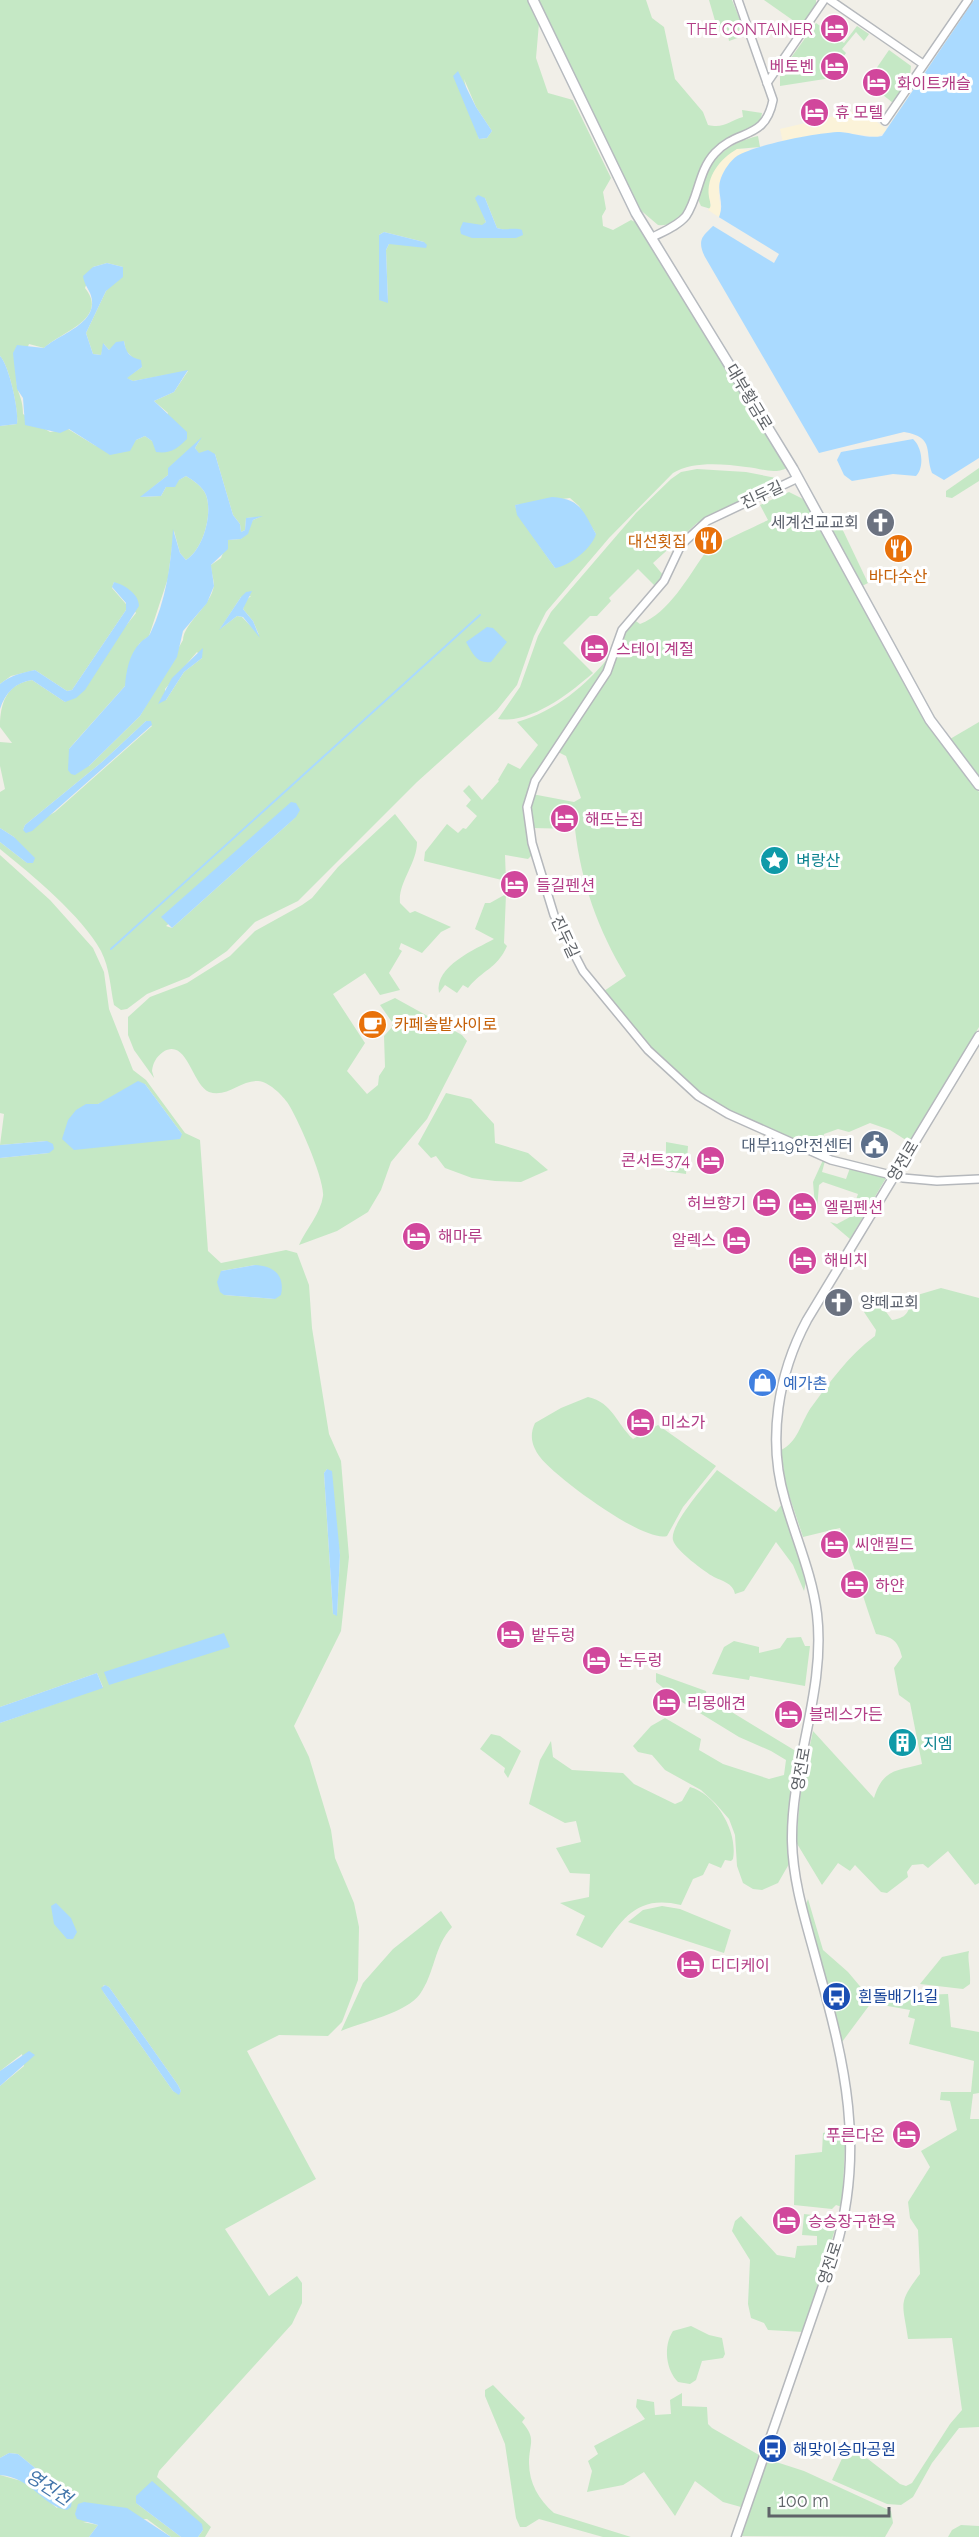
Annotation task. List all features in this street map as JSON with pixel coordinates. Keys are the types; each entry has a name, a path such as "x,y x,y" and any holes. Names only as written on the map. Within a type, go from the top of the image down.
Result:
{"main road":[{"name":"대부황금로","path":"533,0 611,166 651,238 798,478 930,720 979,785"}],"street":[{"path":"651,238 685,217 710,158 723,144 758,130 766,122 773,100 738,0"},
{"path":"767,83 824,0"},
{"path":"830,0 923,64"},
{"path":"885,121 968,0"},
{"name":"진두길","path":"798,478 707,521 684,540 664,581 622,630 607,672 535,781 528,798 529,829 554,915 576,961 620,1018 674,1076 713,1106 831,1160 894,1177 937,1181 979,1179"},
{"name":"영전로","path":"736,2537 836,2248 846,2210 850,2159 849,2106 843,2062 798,1893 793,1855 794,1810 815,1692 818,1635 810,1575 781,1485 777,1437 779,1402 790,1358 800,1333 979,1036"}],"green space":[{"path":"0,0 529,0 539,23 536,58 548,93 573,100 611,178 603,192 606,209 602,216 603,226 613,230 631,220 637,223 787,468 772,471 708,464 681,469 673,473 609,538 546,612 534,636 517,685 497,710 417,782 298,901 255,922 227,951 189,977 147,994 127,1009 121,1010 114,1005 106,964 101,951 82,924 55,896 0,849 0,842 27,863 14,837 0,828 0,792 5,789 0,766 0,742 12,743 0,727 1,711 6,696 16,686 32,680 65,702 136,613 114,582 112,588 126,604 126,610 72,690 67,691 35,670 11,676 0,684 0,426 17,424 17,418 10,378 0,356","holes":["464,79 476,107 492,131 487,138 479,139","485,198 497,228 508,231 516,238 472,238 486,222 482,211","384,232 424,242 389,244 386,250 388,302 379,235","107,263 123,267 106,291 86,333 93,354 101,355 104,344 109,350 124,341 126,351 142,367 126,378 133,381 188,371 174,392 154,401 168,413 152,441 145,436 136,440 96,446 68,429 50,432 23,414 17,375 29,344 44,348 80,324 91,308 91,299 85,288 93,267","200,440 195,448 199,454 215,454 233,515 240,524 241,532 245,530 246,518 260,517 253,520 241,539 228,540 221,558 211,565 214,585 212,593 184,633 183,640 140,716 89,766 69,759 69,749 125,686 139,644 149,636 168,578 174,531 180,553 186,560 202,540 207,521 208,503 205,492 186,476 166,487 161,496 141,497 168,475","570,498 579,506 596,534 555,568 518,515 515,505","251,596 245,601 243,609 253,621 259,635 242,617 237,616 220,629 241,597","197,652 202,658 184,672 166,700 165,689","146,721 152,726 55,812 23,830 25,825 102,762","296,817 172,928 166,926"]},
{"path":"538,0 646,0 652,18 664,27 675,79 703,112 708,125 722,125 743,117 742,110 762,113 758,126 720,145 707,158 684,211 669,224 658,225 638,208"},
{"path":"709,0 732,0 746,35 729,41 727,29 718,31"},
{"path":"764,0 816,0 816,5 801,26"},
{"path":"816,23 844,43 857,26 869,34 864,41 856,32 842,49 846,53 842,59 834,55 824,69 833,76 836,71 844,76 780,86 780,73"},
{"path":"889,50 911,66 910,76 893,103 867,82"},
{"path":"758,136 760,147 737,149 709,190 711,209 701,206 699,192 707,173 717,158 739,142"},
{"path":"979,468 979,481 952,498 946,497 946,491"},
{"path":"697,469 746,472 776,478 779,483 697,523 653,563 664,576 656,587 638,569 609,598 611,601 597,616 590,616 563,643 593,673 584,681 562,698 536,712 524,717 498,719 520,687 538,636 551,612 636,513 671,479 681,472"},
{"path":"789,492 805,500 923,718 979,792 979,1027 909,1142 890,1130 870,1123 849,1132 838,1129 824,1134 819,1151 739,1117 695,1090 646,1043 604,991 626,976 607,941 592,905 586,887 575,829 532,828 532,794 574,802 581,798 566,756 558,752 586,709 633,619 640,624 660,612 677,593 705,553 724,541 768,520 760,505"},
{"path":"838,520 868,583 862,586 831,530 831,525"},
{"path":"610,656 595,687 529,785 524,814 532,855 528,859 505,855 506,881 424,861 425,852 447,824 458,833 463,828 466,829 477,816 466,806 471,800 463,791 469,785 482,800 499,781 508,763 520,769 538,745 517,722 544,711 569,696"},
{"path":"979,722 979,777 950,739"},
{"path":"395,814 417,842 414,858 400,895 400,903 410,913 415,911 451,927 441,932 422,953 401,943 399,949 402,951 389,973 400,990 380,995 365,973 333,994 365,1043 347,1071 367,1094 378,1085 379,1076 385,1067 384,1036 392,1027 392,1022 380,1005 395,998 462,1035 467,1041 427,1119 391,1162 381,1190 368,1212 337,1231 299,1245 319,1209 323,1196 320,1177 310,1148 287,1102 270,1086 258,1081 246,1083 222,1093 209,1092 198,1081 184,1056 171,1049 163,1052 155,1060 152,1071 154,1078 134,1050 128,1035 128,1017 150,997 187,983 230,956 255,931 312,898 338,867"},
{"path":"0,855 50,900 93,948 104,972 109,1009 133,1070 146,1080 185,1133 200,1140 208,1251 221,1263 286,1250 297,1253 309,1285 312,1328 329,1434 341,1461 349,1557 341,1631 294,1726 309,1757 331,1830 335,1858 354,1903 359,1927 358,1980 342,2022 328,2036 279,2035 247,2051 316,2179 225,2229 269,2296 297,2276 302,2283 302,2303 292,2324 159,2471 157,2477 211,2527 205,2537 198,2537 203,2530 136,2503 181,2537 171,2537 147,2519 83,2522 98,2525 89,2537 0,2537 0,2475 25,2482 57,2508 67,2494 18,2454 9,2453 0,2458 0,2086 24,2066 22,2054 0,2071 0,1723 103,1687 97,1673 0,1707 0,1158 49,1153 47,1141 0,1145 4,1114 0,1113","holes":["145,1084 182,1134 86,1104 98,1104","255,1265 275,1299 224,1295 221,1271","327,1469 340,1555 337,1615 333,1614 324,1473","104,1985 109,1987 178,2085 181,2091 179,2094 173,2091 102,1988"]},
{"path":"506,894 504,943 507,946 499,960 468,988 463,985 457,993 445,985 439,993 439,983 449,967 467,953 494,939 475,929 485,903 490,903"},
{"path":"446,1093 471,1099 494,1124 495,1143 528,1153 548,1170 521,1182 495,1181 472,1178 445,1168 436,1156 431,1158 418,1144"},
{"path":"666,1142 688,1146 686,1174 666,1171"},
{"path":"823,1160 825,1161 822,1172 846,1179 850,1168 886,1178 850,1239 830,1222 837,1224 850,1217 858,1194 823,1182 819,1185 817,1209 815,1206 813,1182"},
{"path":"941,1288 979,1298 979,1883 975,1885 948,1851 928,1868 923,1864 912,1865 907,1872 908,1877 887,1893 881,1892 855,1865 850,1871 838,1863 822,1885 796,1842 801,1787 813,1731 874,1798 886,1776 898,1770 922,1764 910,1703 899,1695 894,1668 902,1657 898,1647 890,1638 876,1634 840,1528 803,1537 786,1486 781,1450 795,1438 810,1409 840,1370 875,1336 876,1330 864,1312 870,1301 881,1305 892,1320 898,1319 905,1315 914,1296"},
{"path":"588,1397 609,1409 633,1439 658,1425 716,1466 683,1507 667,1536 640,1529 600,1507 563,1479 537,1453 532,1437 535,1423 561,1408"},
{"path":"717,1470 776,1512 782,1504 807,1577 804,1591 793,1565 776,1542 744,1591 735,1594 730,1585 698,1566 675,1544 673,1533 677,1524"},
{"path":"801,1637 805,1646 810,1646 805,1686 750,1676 749,1680 712,1674 724,1647 734,1641 759,1647 759,1653 780,1648 787,1638"},
{"path":"656,1673 706,1691 707,1697 799,1753 789,1817 789,1864 778,1883 762,1890 753,1889 743,1883 737,1866 735,1835 729,1819 701,1790 665,1770 652,1755 638,1752 633,1746 651,1726 665,1718 701,1739 699,1750 723,1764 769,1779 784,1775 786,1760 739,1737 677,1699 656,1682"},
{"path":"491,1734 500,1736 521,1751 508,1778 504,1772 505,1768 480,1749"},
{"path":"551,1741 553,1757 572,1770 623,1773 634,1784 675,1804 682,1801 690,1787 700,1791 717,1806 729,1826 734,1848 733,1859 725,1860 721,1868 709,1863 703,1875 693,1879 681,1905 654,1903 634,1911 618,1926 602,1948 576,1935 585,1916 560,1903 589,1897 590,1874 570,1873 556,1848 581,1842 576,1821 565,1823 529,1804 540,1760"},
{"path":"808,1899 823,1950 848,1972 869,1997 948,1994 951,2027 979,2032 979,2093 973,2094 970,2119 979,2119 979,2427 959,2428 932,2463 913,2497 901,2505 887,2504 832,2480 846,2450 868,2459 900,2484 906,2486 912,2483 950,2424 962,2410 952,2338 908,2339 904,2304 908,2292 920,2274 918,2230 910,2218 908,2202 930,2167 921,2151 957,2130 950,2101 940,2100 941,2092 971,2092 974,2061 909,2044 915,2019 908,2017 910,2010 871,2003 842,2042 805,1907"},
{"path":"662,1906 680,1909 731,1930 724,1953 628,1922 643,1910"},
{"path":"441,1911 452,1927 446,1934 420,1994 395,2012 341,2031 363,1983 393,1949"},
{"path":"969,1951 970,1984 963,1989 920,1984 942,1957"},
{"path":"846,2127 842,2207 836,2205 832,2209 794,2205 795,2155 822,2152 823,2133"},
{"path":"804,2214 838,2220 803,2332 768,2330 764,2323 751,2318 748,2304 750,2260 732,2231 735,2221 741,2216 777,2255 795,2258 797,2246 817,2245 817,2236 802,2235"},
{"path":"691,2326 709,2335 722,2338 725,2354 723,2358 702,2361 696,2380 690,2384 678,2382 674,2377 667,2358 667,2351 673,2331"},
{"path":"493,2385 525,2418 522,2422 531,2437 529,2470 539,2497 554,2513 631,2537 603,2537 539,2519 526,2527 520,2527 516,2518 505,2444 485,2396 485,2390"},
{"path":"682,2393 682,2406 707,2407 708,2424 712,2428 759,2455 741,2507 723,2502 695,2481 675,2516 644,2472 623,2485 587,2492 592,2471 588,2461 598,2454 594,2446 645,2419 636,2407 637,2399 654,2402 655,2415 671,2414 670,2400"},
{"path":"770,2460 804,2471 891,2511 893,2523 885,2537 740,2536 766,2462"},
{"path":"961,2525 979,2526 979,2537 948,2537 952,2530"}],"sand":[{"path":"860,110 888,130 877,137 840,132 783,143 780,129"},
{"path":"737,149 751,150 734,160 722,176 719,189 720,218 708,210 711,206 710,182 720,163"}],"water":[{"path":"974,0 979,0 979,458 944,480 932,473 925,442 914,434 904,432 819,453 705,257 701,242 720,214 722,175 734,158 757,148 818,134 840,132 882,136"},
{"path":"458,71 476,107 492,131 487,138 479,139 453,76"},
{"path":"478,195 485,198 497,228 519,229 522,230 523,235 516,238 472,238 461,234 460,229 463,222 482,225 486,222 475,198"},
{"path":"384,232 424,242 427,245 426,248 389,244 386,250 388,303 379,300 379,235"},
{"path":"107,263 123,267 123,277 106,291 86,333 93,354 101,355 103,343 109,350 116,342 124,341 129,354 141,360 142,367 127,378 133,381 188,370 174,392 154,401 187,432 187,439 169,451 156,452 152,441 145,436 136,440 130,451 110,455 69,429 60,433 25,425 23,398 17,389 13,353 17,345 44,348 85,320 92,303 83,276 93,267"},
{"path":"0,356 13,388 17,424 0,426"},
{"path":"202,437 195,448 199,453 208,450 215,454 233,515 240,524 241,532 245,530 246,518 263,516 253,520 248,534 241,539 228,540 228,549 211,565 214,586 207,603 183,631 177,657 140,716 89,766 75,775 71,774 68,770 69,749 125,686 127,669 133,652 149,635 156,621 167,582 173,529 180,553 186,560 202,540 207,521 208,503 205,492 192,480 186,476 179,480 175,487 166,487 161,496 140,497 168,475 168,468"},
{"path":"913,439 919,447 921,457 921,468 916,476 893,474 852,481 844,475 837,460 841,452"},
{"path":"552,497 569,500 580,508 596,534 580,556 555,568 517,515 515,505"},
{"path":"114,582 131,591 137,598 139,606 85,690 76,698 65,702 32,680 26,681 12,689 0,709 0,684 12,676 25,672 35,670 67,691 72,690 126,610 126,603 112,587"},
{"path":"252,591 243,609 253,621 260,638 243,617 237,616 219,630 241,597 246,592"},
{"path":"487,627 493,628 507,642 491,662 479,660 466,642"},
{"path":"203,648 202,658 184,672 166,700 158,704 172,678"},
{"path":"146,721 151,721 152,725 32,831 26,833 23,830 25,825 102,762"},
{"path":"291,802 296,803 300,810 296,817 172,928 161,917"},
{"path":"0,828 14,837 35,858 33,863 27,863 0,842"},
{"path":"138,1081 145,1084 182,1134 180,1139 74,1150 62,1139 68,1120 76,1110 86,1104 98,1104"},
{"path":"47,1141 53,1144 54,1149 49,1153 0,1158 0,1145"},
{"path":"255,1265 268,1267 277,1273 281,1282 281,1295 275,1299 224,1295 220,1292 217,1282 221,1271"},
{"path":"327,1469 332,1471 340,1555 337,1616 333,1614 324,1473"},
{"path":"224,1633 230,1647 109,1685 104,1672"},
{"path":"97,1673 103,1688 0,1723 0,1707"},
{"path":"56,1903 71,1918 77,1932 73,1939 67,1939 54,1924 51,1906"},
{"path":"105,1985 109,1987 178,2085 181,2091 179,2095 173,2091 104,1993 101,1988"},
{"path":"29,2051 35,2055 0,2086 0,2071"},
{"name":"영진천","path":"9,2453 18,2454 67,2494 72,2500 71,2507 67,2510 58,2507 21,2481 0,2475 0,2458"},
{"path":"152,2481 202,2524 203,2530 198,2537 181,2537 136,2503 136,2496"},
{"path":"84,2502 127,2508 171,2537 89,2537 98,2525 77,2519 75,2514 78,2504"}],"pier":[{"path":"717,216 779,254 774,263 710,224"}],"waterway":[{"path":"111,949 480,615"}],"place":[{"name":"THE CONTAINER","path":"834,29"},
{"name":"베토벤","path":"835,66"},
{"name":"화이트캐슬","path":"876,83"},
{"name":"휴 모텔","path":"814,112"},
{"name":"세계선교교회","path":"880,522"},
{"name":"대선횟집","path":"708,541"},
{"name":"바다수산","path":"898,548"},
{"name":"스테이 계절","path":"595,649"},
{"name":"해뜨는집","path":"564,819"},
{"name":"벼랑산","path":"775,860"},
{"name":"들길펜션","path":"515,885"},
{"name":"카페솔밭사이로","path":"373,1024"},
{"name":"대부119안전센터","path":"874,1145"},
{"name":"콘서트374","path":"711,1160"},
{"name":"허브향기","path":"767,1203"},
{"name":"엘림펜션","path":"803,1207"},
{"name":"해마루","path":"417,1236"},
{"name":"알렉스","path":"737,1240"},
{"name":"해비치","path":"803,1260"},
{"name":"양떼교회","path":"839,1302"},
{"name":"예가촌","path":"762,1383"},
{"name":"미소가","path":"640,1422"},
{"name":"씨앤필드","path":"834,1544"},
{"name":"하얀","path":"854,1585"},
{"name":"밭두렁","path":"510,1635"},
{"name":"논두렁","path":"597,1660"},
{"name":"리몽애견","path":"666,1703"},
{"name":"블레스가든","path":"788,1714"},
{"name":"지엠","path":"902,1743"},
{"name":"디디케이","path":"690,1965"},
{"name":"흰돌배기1길","path":"837,1996"},
{"name":"푸른다온","path":"906,2135"},
{"name":"승승장구한옥","path":"787,2221"},
{"name":"해맞이승마공원","path":"772,2449"}]}
